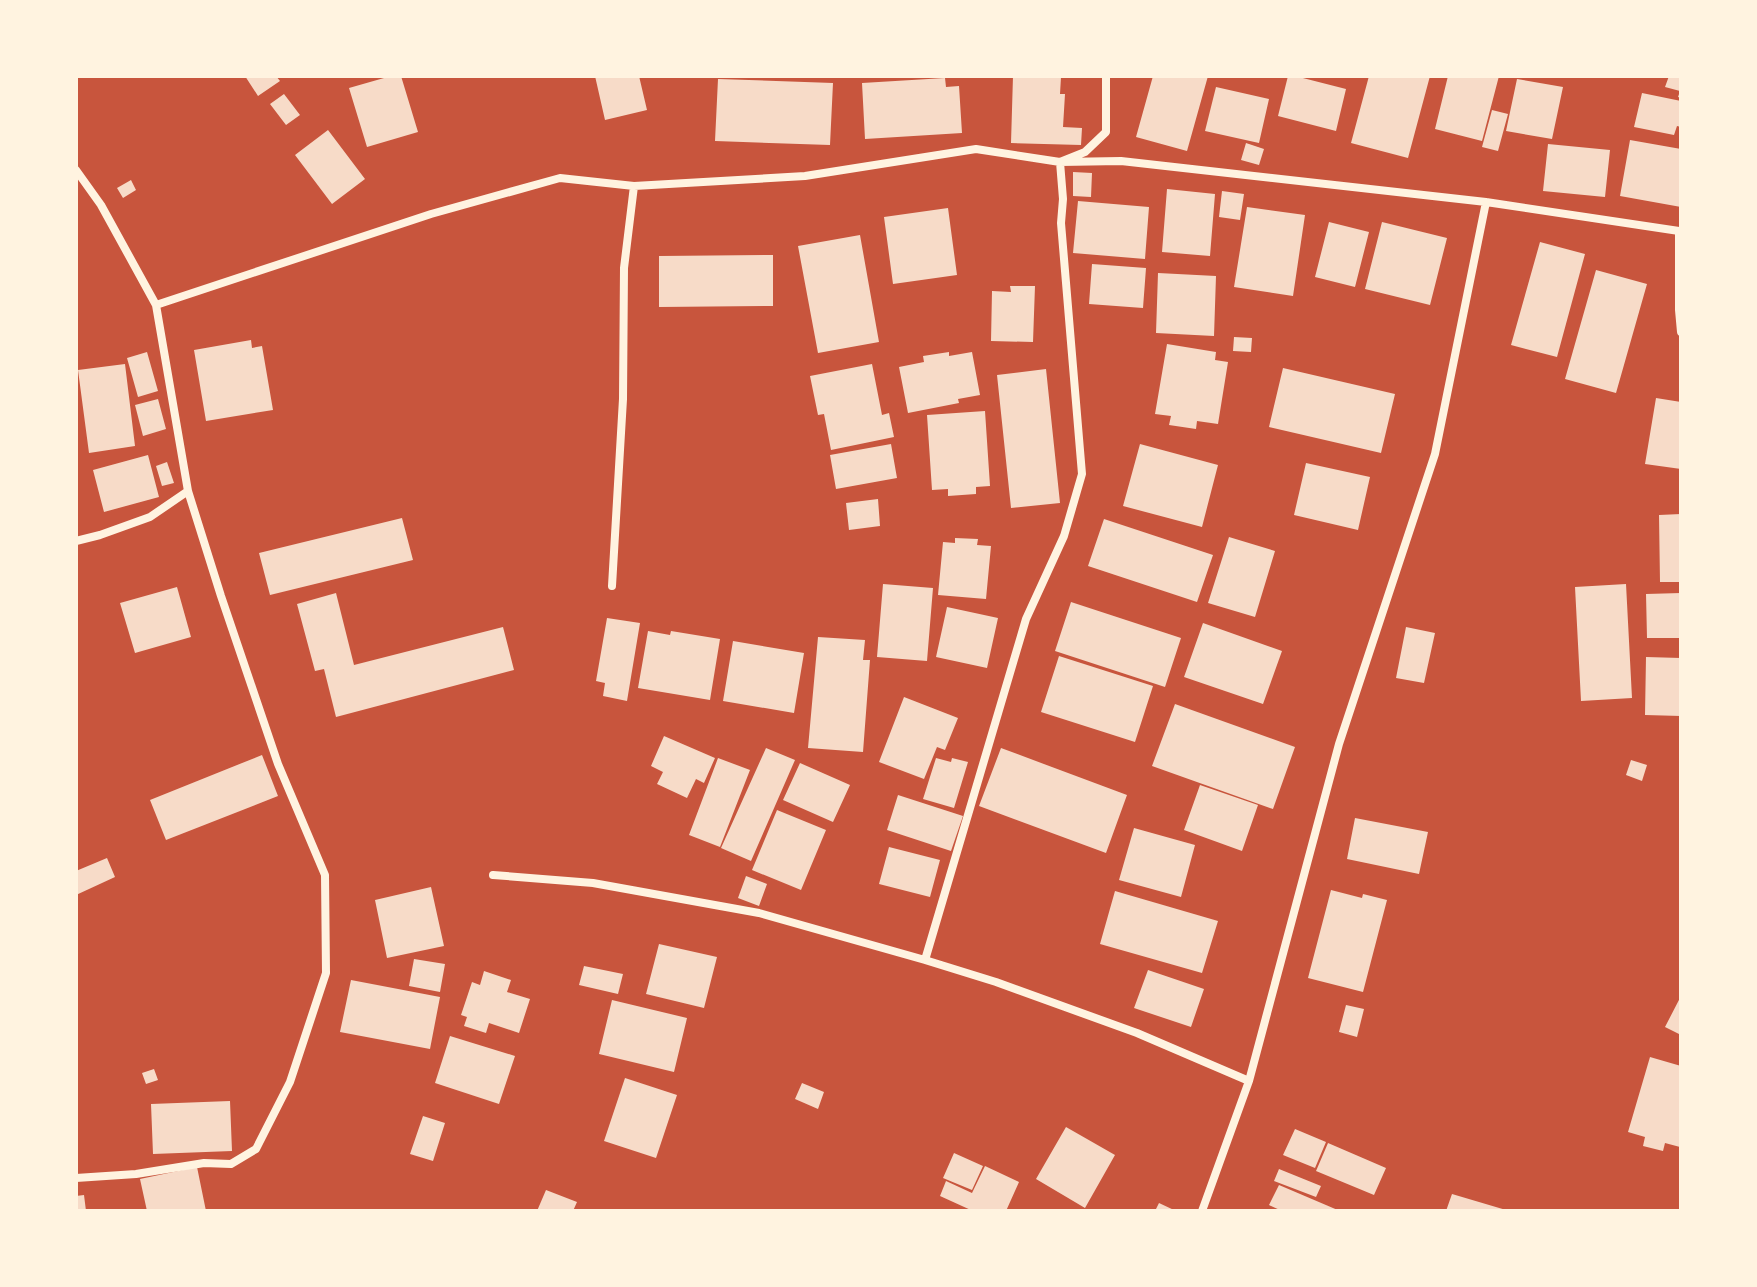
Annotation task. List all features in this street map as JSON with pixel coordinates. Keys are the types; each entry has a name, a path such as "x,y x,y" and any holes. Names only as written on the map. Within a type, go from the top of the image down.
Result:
{"street":[{"path":"1060,162 1085,152 1106,132 1106,76"},
{"path":"156,305 431,214 560,178 634,186 805,176 976,149 1060,162 1121,161 1486,202 1679,231 1681,332"},
{"path":"925,960 1026,619 1064,536 1082,474 1061,223 1060,162"},
{"path":"76,170 101,205 156,305 188,491 278,764 325,875 326,973 290,1082 256,1149 231,1164 204,1163 136,1174 76,1178"},
{"path":"612,586 623,399 624,268 634,186"},
{"path":"1202,1211 1249,1081 1339,744 1435,454 1486,202"},
{"path":"76,541 150,517 188,491"},
{"path":"493,875 593,883 759,913 996,982 1137,1033 1249,1081"}],"building":[{"path":"245,76 276,76 280,81 258,96"},
{"path":"401,76 418,132 367,147 349,88"},
{"path":"595,76 639,76 647,110 605,120"},
{"path":"1013,76 1061,77 1060,94 1065,94 1063,127 1082,128 1081,145 1011,143"},
{"path":"1153,76 1208,76 1187,151 1136,137"},
{"path":"1288,76 1346,89 1336,131 1278,116"},
{"path":"1369,76 1430,76 1408,158 1351,143"},
{"path":"1448,76 1499,76 1482,141 1435,129"},
{"path":"1669,76 1681,76 1681,98 1678,97 1680,91 1665,87"},
{"path":"945,78 946,87 959,86 962,133 865,139 862,83"},
{"path":"718,79 833,83 830,145 715,141"},
{"path":"1517,79 1563,87 1552,139 1506,131"},
{"path":"1216,87 1269,99 1259,143 1205,131"},
{"path":"1642,93 1681,101 1681,127 1677,126 1674,135 1634,127"},
{"path":"284,94 300,115 286,125 270,104"},
{"path":"1492,110 1508,114 1498,151 1482,147"},
{"path":"328,130 365,179 332,204 295,155"},
{"path":"1630,140 1681,149 1681,207 1620,196"},
{"path":"1246,143 1264,149 1259,165 1241,160"},
{"path":"1548,144 1610,150 1605,197 1543,191"},
{"path":"1073,172 1092,173 1091,197 1073,196"},
{"path":"131,180 136,190 123,198 117,188"},
{"path":"1167,189 1215,194 1210,256 1162,252"},
{"path":"1222,191 1244,194 1240,220 1219,217"},
{"path":"1078,201 1149,207 1145,259 1073,253"},
{"path":"1247,207 1305,215 1293,296 1234,287"},
{"path":"948,208 957,275 893,284 884,217"},
{"path":"1329,222 1369,232 1355,287 1315,277"},
{"path":"1382,222 1447,238 1430,305 1365,289"},
{"path":"860,235 879,342 818,353 798,246"},
{"path":"1540,242 1585,254 1557,357 1511,345"},
{"path":"773,255 773,306 659,307 659,256"},
{"path":"1092,264 1146,268 1143,308 1089,304"},
{"path":"1596,270 1647,284 1616,393 1565,379"},
{"path":"1158,273 1216,276 1214,336 1156,333"},
{"path":"1010,286 1035,286 1033,342 991,341 992,291 1011,292"},
{"path":"1234,337 1252,338 1251,352 1233,351"},
{"path":"251,340 252,348 262,346 273,410 206,421 194,350"},
{"path":"1167,344 1216,352 1215,360 1228,362 1218,424 1197,421 1196,429 1169,425 1171,416 1155,414"},
{"path":"147,352 158,391 138,397 127,358"},
{"path":"949,352 949,356 972,352 980,395 958,399 959,403 908,413 899,367 924,362 923,356"},
{"path":"125,364 135,446 89,453 78,370"},
{"path":"872,364 882,415 889,413 894,437 831,450 824,414 818,415 810,376"},
{"path":"1283,368 1395,394 1381,453 1269,427"},
{"path":"1046,369 1060,503 1011,508 997,375"},
{"path":"1656,398 1681,402 1681,469 1645,464"},
{"path":"158,399 166,429 143,436 135,405"},
{"path":"985,411 990,486 976,487 976,494 948,496 948,489 932,490 927,415"},
{"path":"891,444 897,478 836,489 830,455"},
{"path":"1140,444 1218,465 1202,527 1123,506"},
{"path":"148,455 159,497 104,512 93,470"},
{"path":"167,462 174,483 162,486 156,466"},
{"path":"1306,463 1370,477 1358,530 1294,515"},
{"path":"878,499 880,526 849,530 846,503"},
{"path":"1681,514 1681,582 1660,582 1659,515"},
{"path":"402,518 413,560 270,595 259,553"},
{"path":"1104,519 1213,555 1197,602 1088,566"},
{"path":"1229,537 1275,551 1255,617 1208,603"},
{"path":"955,538 978,539 977,545 991,546 986,599 938,595 943,542 955,543"},
{"path":"883,584 933,588 927,661 877,657"},
{"path":"1626,584 1632,698 1581,701 1575,587"},
{"path":"177,587 191,637 135,653 120,603"},
{"path":"336,593 354,665 503,627 514,670 336,717 324,669 315,671 297,604"},
{"path":"1681,593 1681,638 1647,638 1646,594"},
{"path":"1071,602 1181,638 1165,687 1055,651"},
{"path":"947,607 998,618 987,668 936,657"},
{"path":"607,618 640,623 627,701 603,696 605,683 596,681"},
{"path":"1203,623 1282,651 1263,704 1184,677"},
{"path":"1406,627 1435,633 1424,683 1396,678"},
{"path":"648,631 670,635 671,631 720,639 710,700 638,688"},
{"path":"818,637 865,640 863,660 870,660 863,752 808,748"},
{"path":"733,641 804,653 794,713 723,701"},
{"path":"1059,656 1153,686 1135,742 1041,712"},
{"path":"1646,657 1681,658 1681,716 1645,715"},
{"path":"904,697 958,718 945,750 937,747 924,779 879,762"},
{"path":"1175,704 1295,747 1273,809 1152,766"},
{"path":"664,736 715,758 704,783 696,779 687,798 657,784 663,772 651,766"},
{"path":"766,748 795,760 751,861 721,848"},
{"path":"1001,748 1127,795 1106,853 979,806"},
{"path":"262,755 278,796 166,840 150,800"},
{"path":"718,758 750,770 720,847 689,835"},
{"path":"936,758 968,762 954,808 923,799"},
{"path":"1631,760 1647,765 1642,781 1626,775"},
{"path":"800,763 850,785 833,822 783,800"},
{"path":"1200,785 1258,805 1242,851 1184,830"},
{"path":"898,795 963,816 951,851 887,830"},
{"path":"777,810 826,830 801,890 752,870"},
{"path":"1355,818 1428,832 1419,874 1347,859"},
{"path":"1134,828 1195,845 1181,897 1119,880"},
{"path":"889,847 940,860 930,897 879,884"},
{"path":"107,858 115,877 76,895 76,871"},
{"path":"746,876 767,884 759,906 738,898"},
{"path":"431,887 444,946 387,958 375,900"},
{"path":"1331,890 1362,898 1363,894 1387,900 1363,992 1308,978"},
{"path":"1115,891 1218,921 1202,973 1100,944"},
{"path":"659,944 717,957 704,1008 646,994"},
{"path":"414,959 445,964 440,992 409,986"},
{"path":"584,966 623,974 618,994 579,985"},
{"path":"1148,970 1204,989 1191,1027 1134,1008"},
{"path":"484,971 511,980 507,992 530,999 519,1033 489,1023 486,1033 464,1026 467,1017 461,1015 472,982 480,985"},
{"path":"351,980 440,997 430,1049 340,1032"},
{"path":"1681,996 1681,1035 1665,1027"},
{"path":"612,1000 687,1018 674,1072 599,1054"},
{"path":"1346,1005 1364,1009 1357,1037 1339,1032"},
{"path":"450,1036 515,1056 499,1104 435,1083"},
{"path":"1650,1057 1681,1066 1681,1143 1680,1147 1665,1143 1663,1151 1643,1146 1645,1137 1628,1132"},
{"path":"154,1069 158,1080 146,1084 142,1073"},
{"path":"625,1078 677,1095 656,1158 604,1141"},
{"path":"802,1083 824,1092 818,1109 795,1099"},
{"path":"230,1101 232,1151 153,1154 151,1104"},
{"path":"423,1116 445,1123 433,1161 410,1154"},
{"path":"1066,1127 1115,1155 1085,1208 1036,1179"},
{"path":"1295,1129 1326,1142 1315,1168 1283,1155"},
{"path":"1328,1143 1386,1168 1374,1195 1316,1171"},
{"path":"954,1153 983,1166 972,1190 943,1178"},
{"path":"985,1166 1019,1182 1006,1211 973,1211 940,1196 946,1181 972,1193"},
{"path":"197,1167 206,1211 147,1211 140,1179"},
{"path":"1279,1169 1321,1186 1316,1197 1274,1181"},
{"path":"1279,1185 1340,1211 1282,1211 1269,1205"},
{"path":"546,1190 577,1202 573,1211 537,1211"},
{"path":"1452,1194 1506,1210 1506,1211 1446,1211"},
{"path":"84,1195 86,1211 76,1211 76,1196"},
{"path":"1159,1203 1176,1211 1155,1211"}]}
